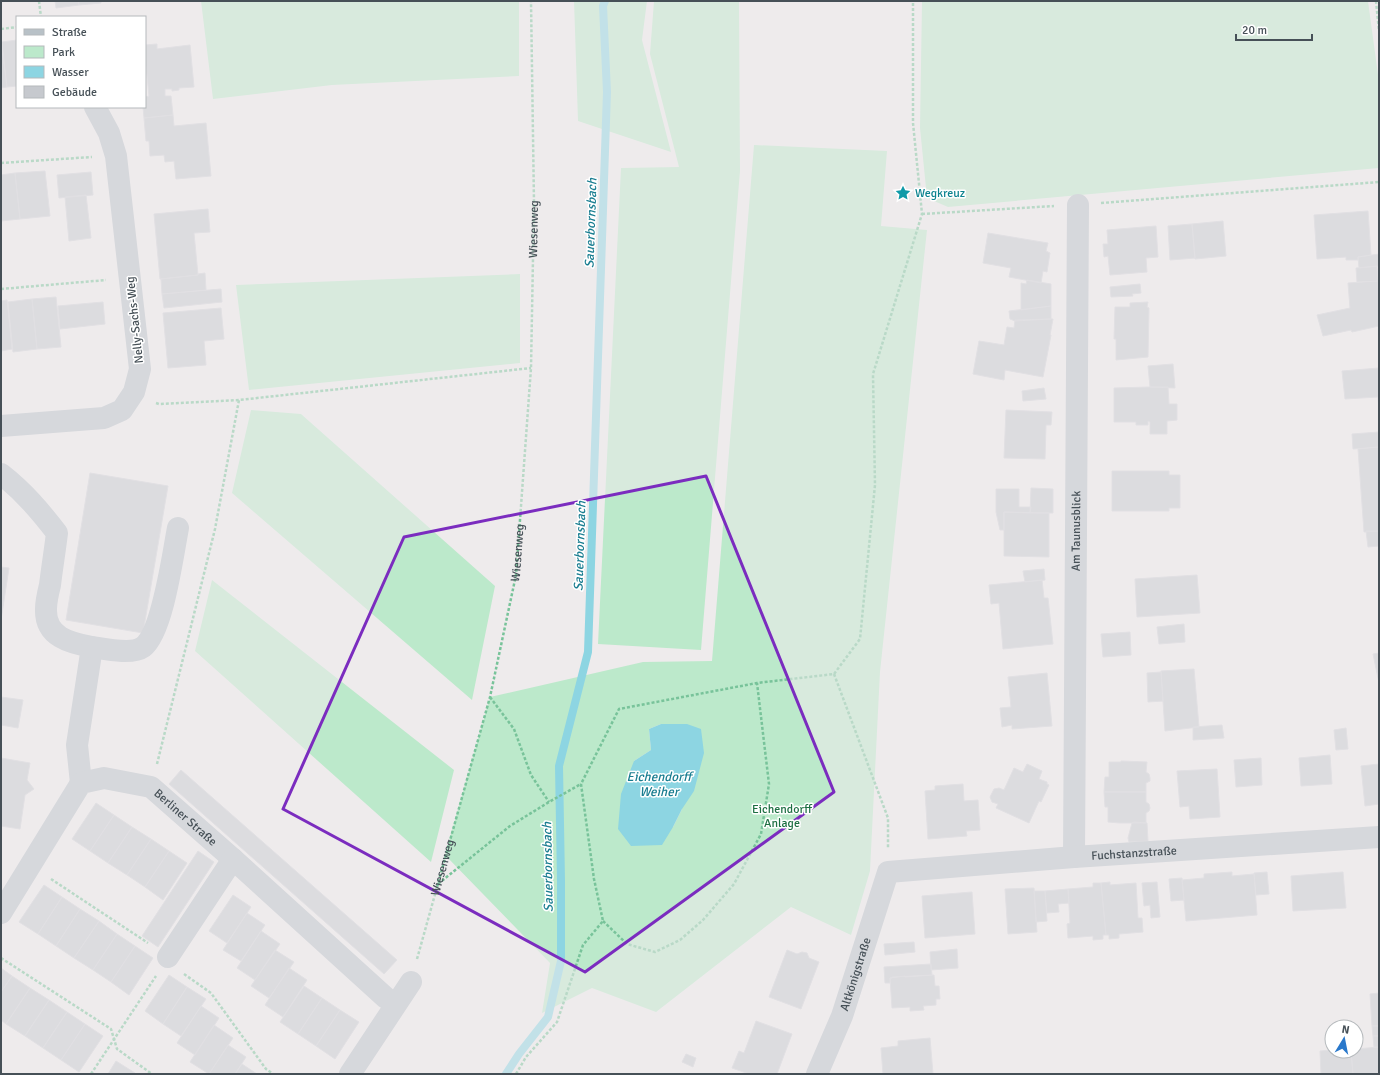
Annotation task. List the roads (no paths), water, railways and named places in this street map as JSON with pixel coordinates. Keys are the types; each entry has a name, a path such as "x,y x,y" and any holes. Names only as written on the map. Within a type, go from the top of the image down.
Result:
{"street":[{"name":"Nelly-Sachs-Weg","path":"1,426 104,418 122,410 134,392 140,369 131,277 116,156 109,133 95,108"},
{"name":"Am Taunusblick","path":"1074,857 1078,204"},
{"path":"1,474 19,488 57,533 46,609 48,623 54,632 62,638 75,644 132,651 143,647 155,630 161,616 178,528"},
{"path":"1,913 81,783 77,745 92,647"},
{"name":"Berliner Straße","path":"81,783 104,778 151,787 233,859 386,998"},
{"name":"Fuchstanzstraße","path":"888,872 1074,857 1379,837"},
{"path":"168,957 233,859"},
{"name":"Altkönigstraße","path":"817,1074 842,1016 888,872"},
{"path":"350,1074 411,982"}],"water":[{"name":"Eichendorff Weiher","path":"661,724 687,724 701,729 704,753 694,791 662,845 631,846 618,829 621,794 634,761 651,750 649,729"}],"waterway":[{"name":"Sauerbornsbach","path":"506,1074 519,1054 548,1017 561,961 559,766 588,652 607,92 603,6 605,1"}],"place":[{"name":"Wegkreuz","path":"903,193"}],"park label":[{"name":"Eichendorff Anlage","path":"782,816"}]}
